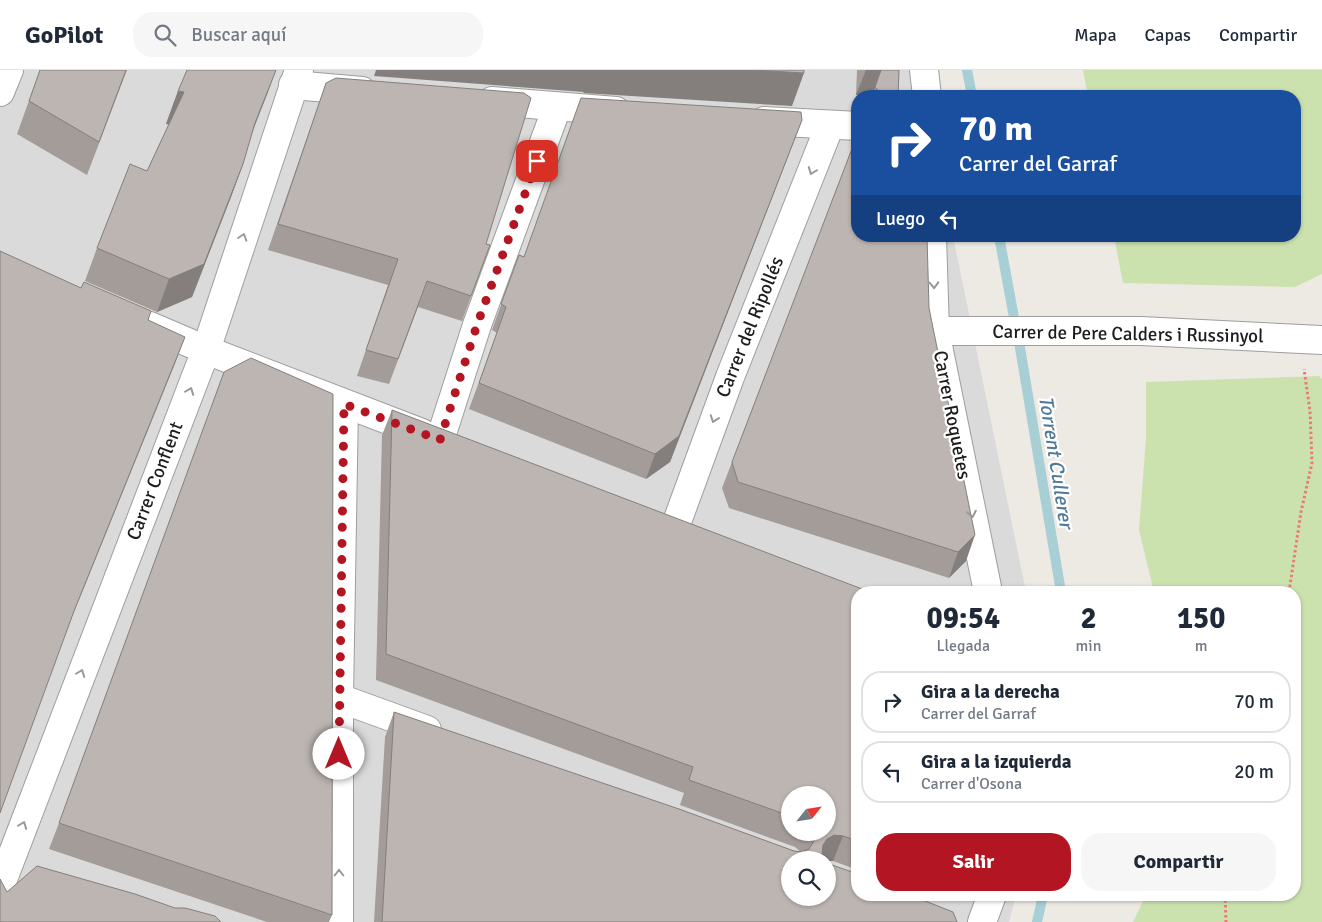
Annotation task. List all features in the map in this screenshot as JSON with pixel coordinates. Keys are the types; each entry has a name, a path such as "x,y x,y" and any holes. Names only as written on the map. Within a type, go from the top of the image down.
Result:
{"street":[{"path":"0,92 9,70"},
{"path":"924,70 926,90"},
{"path":"296,77 391,93"},
{"name":"Carrer Conflent","path":"3,870 206,350 296,77"},
{"path":"469,99 645,113"},
{"path":"440,440 477,325 557,107"},
{"path":"742,119 851,126"},
{"name":"Carrer del Ripollés","path":"647,519 683,533 730,377 830,125"},
{"name":"Carrer Roquetes","path":"932,242 935,331 987,586"},
{"path":"125,315 206,350 467,450"},
{"name":"Carrer de Pere Calders i Russinyol","path":"935,331 1141,331 1311,339"},
{"path":"339,922 339,698 344,404"},
{"path":"339,698 452,739"},
{"path":"3,870 36,873"},
{"path":"982,922 990,901"}],"path":[{"path":"1290,586 1301,512 1312,463 1310,411 1311,339"},
{"path":"1225,901 1226,922"}],"shaded area":[{"path":"0,70 919,70 923,90 851,90 851,242 954,242 1025,586 851,586 851,901 1014,901 1009,922 0,922"}],"green space":[{"path":"1083,70 1322,70 1322,274 1295,287 1123,283 1115,242 1301,242 1301,90 1087,90"},
{"path":"1319,376 1322,379 1322,922 1133,922 1143,901 1301,901 1301,586 1153,586 1139,530 1146,438 1146,382"}],"building":[{"path":"40,70 126,70 99,142 29,101"},
{"path":"187,70 276,70 255,123 243,164 204,264 169,279 97,248 130,164 147,171 184,92 178,91"},
{"path":"752,70 804,70 804,73"},
{"path":"881,70 899,70 898,90 878,90 875,87"},
{"path":"336,78 524,93 531,98 486,244 490,245 471,296 427,281 398,359 366,350 398,259 278,224 326,83"},
{"path":"581,98 801,112 802,120 679,436 655,454 479,383 506,307 501,304 519,255 524,257"},
{"path":"851,151 851,242 927,242 929,308 975,535 958,552 738,482 732,462"},
{"path":"0,251 81,288 84,282 151,311 148,320 185,337 74,611 0,813"},
{"path":"251,358 333,394 332,915 59,823 224,372"},
{"path":"392,410 854,586 851,586 851,839 836,835 836,786 781,786 781,813 689,780 693,767 386,654"},
{"path":"394,712 679,809 794,851 781,851 781,906 836,906 836,866 851,872 851,901 925,901 953,912 957,922 382,922"},
{"path":"814,841 826,841 822,851 804,851 809,849"},
{"path":"37,866 135,894 175,908 185,908 215,916 221,922 0,922 0,879 7,892"}],"waterway":[{"name":"Torrent Cullerer","path":"967,70 971,90"},
{"name":"Torrent Cullerer","path":"1000,242 1015,323"},
{"name":"Torrent Cullerer","path":"1018,336 1060,586"},
{"name":"Torrent Cullerer","path":"1037,922 1042,901"}],"route":[{"path":"339,754 344,404 440,440 477,325 537,161"}]}
